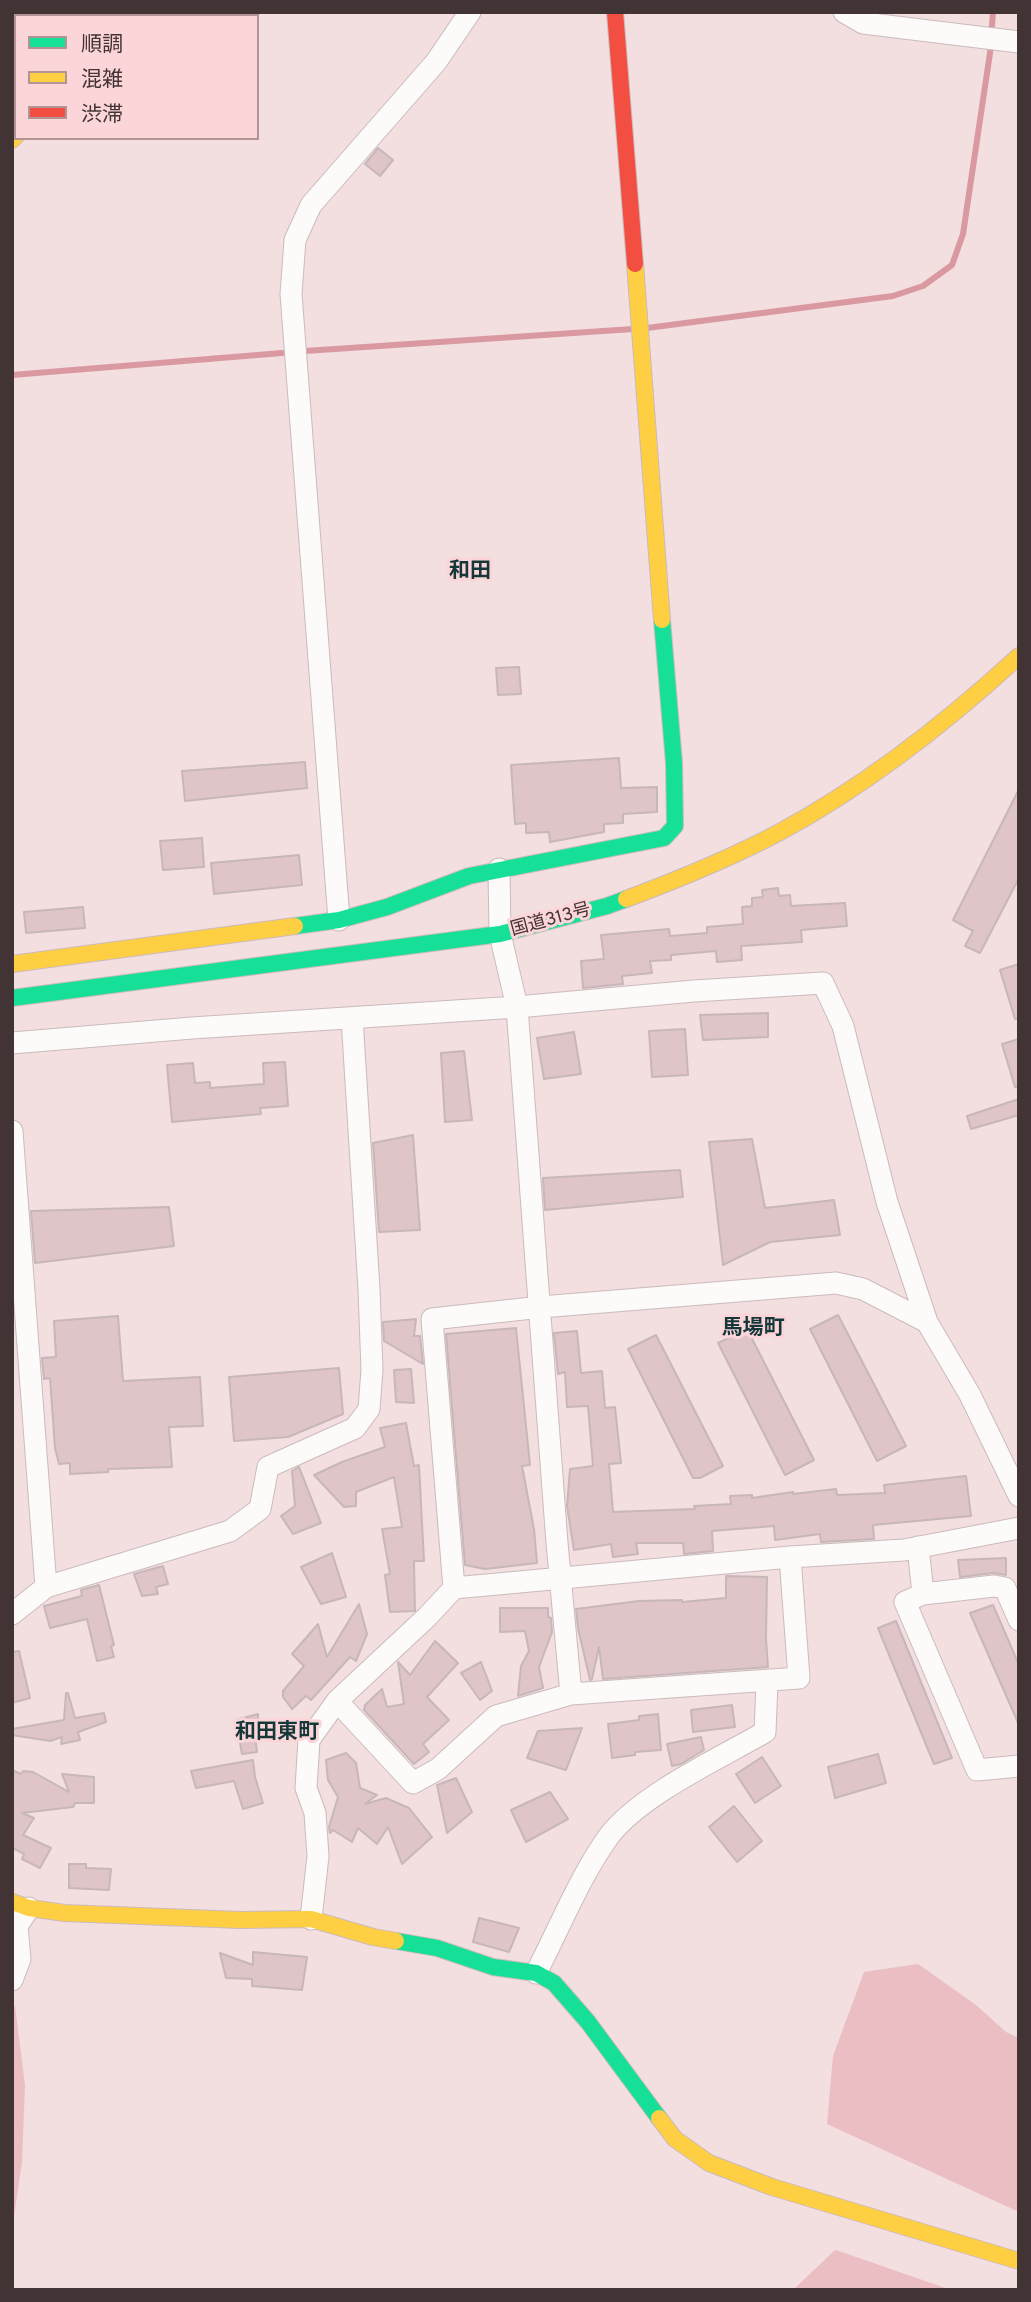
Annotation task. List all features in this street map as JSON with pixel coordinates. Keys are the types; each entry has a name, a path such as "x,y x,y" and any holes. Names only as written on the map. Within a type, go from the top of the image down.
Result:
{"main road":[{"path":"12,964 339,920 387,907 469,876 664,838 675,827 674,763 615,12"},
{"name":"国道313号","path":"12,998 500,934 607,906 684,877 778,833 878,772 970,701 1019,656"},
{"path":"21,1905 65,1913 240,1920 311,1919 373,1937 437,1948 493,1967 536,1973 554,1983 588,2022 674,2139 709,2163 772,2187 1019,2261"}],"street":[{"path":"339,920 291,294 295,240 311,205 436,62 470,12"},
{"path":"844,12 863,23 1019,42"},
{"path":"959,12 967,34"},
{"path":"499,869 500,934 517,1007 571,1694"},
{"path":"12,1043 192,1028 517,1007 694,990 823,983 843,1026 887,1202 927,1322 970,1395 1019,1496"},
{"path":"12,1614 46,1587 230,1531 260,1509 268,1467 355,1428 369,1409 372,1370 369,1289 352,1018"},
{"path":"12,1131 46,1587"},
{"path":"454,1588 432,1320 541,1307 836,1283 863,1289 927,1322"},
{"path":"311,1919 318,1856 315,1813 306,1788 309,1740 337,1701 454,1588 918,1547 1019,1528"},
{"path":"918,1547 923,1594"},
{"path":"337,1701 413,1783 438,1769 496,1716 571,1694 799,1678 790,1558"},
{"path":"1019,1620 1005,1588 994,1586 923,1594 905,1602 976,1770 1019,1766"},
{"path":"536,1973 587,1873 610,1835 642,1803 765,1732 766,1682"},
{"path":"12,1980 20,1959 17,1926 21,1905"}],"shaded area":[{"path":"918,1964 976,2005 1006,2032 1019,2038 1019,2212 827,2124 833,2056 864,1972"},
{"path":"15,2006 25,2085 22,2162 12,2230 12,2007"},
{"path":"836,2250 951,2290 793,2290"}],"building":[{"path":"378,148 393,160 380,176 365,164"},
{"path":"519,667 521,694 498,695 496,668"},
{"path":"619,758 621,788 657,787 657,812 623,814 623,823 604,824 604,832 550,842 549,832 526,833 526,823 515,824 511,765"},
{"path":"305,762 307,788 185,801 182,771"},
{"path":"1019,789 1019,878 980,953 965,946 973,931 953,920"},
{"path":"202,838 204,867 163,870 160,841"},
{"path":"299,855 302,885 214,894 211,863"},
{"path":"778,888 779,896 790,895 791,906 845,903 847,926 801,930 802,942 741,946 742,960 717,962 716,951 671,955 671,960 650,961 652,973 622,976 623,984 583,988 581,961 604,959 601,935 669,929 670,936 707,933 707,927 743,924 742,907 752,906 752,898 763,897 762,890"},
{"path":"83,907 85,928 26,933 24,912"},
{"path":"1019,964 1019,1019 1015,1019 1000,970"},
{"path":"768,1013 768,1037 703,1040 700,1015"},
{"path":"685,1029 688,1075 652,1077 649,1031"},
{"path":"574,1032 581,1074 544,1079 537,1038"},
{"path":"1019,1039 1019,1087 1015,1087 1002,1044"},
{"path":"464,1051 472,1120 445,1122 441,1053"},
{"path":"285,1062 288,1106 260,1108 261,1114 172,1122 167,1065 193,1063 195,1083 210,1082 210,1088 264,1084 263,1063"},
{"path":"1019,1099 1019,1115 971,1129 967,1116"},
{"path":"413,1135 420,1230 379,1232 373,1143"},
{"path":"752,1139 765,1208 834,1200 840,1235 770,1242 723,1265 709,1142"},
{"path":"680,1170 683,1197 545,1210 543,1178"},
{"path":"169,1207 174,1246 35,1263 31,1211"},
{"path":"838,1315 906,1446 877,1461 810,1329"},
{"path":"118,1316 123,1381 200,1377 203,1426 169,1427 172,1467 108,1469 108,1472 70,1474 70,1463 59,1464 55,1448 50,1378 44,1379 42,1358 56,1357 54,1321"},
{"path":"416,1319 414,1336 420,1336 423,1364 384,1341 383,1322"},
{"path":"516,1328 530,1465 522,1466 534,1529 537,1563 485,1569 465,1565 446,1334"},
{"path":"747,1329 814,1460 785,1475 718,1343"},
{"path":"577,1331 581,1373 602,1371 605,1408 615,1407 621,1463 609,1464 613,1512 695,1509 694,1506 731,1504 730,1496 752,1495 752,1498 836,1489 837,1495 885,1493 884,1485 966,1476 971,1516 873,1525 874,1539 821,1542 820,1534 775,1540 774,1526 712,1531 713,1551 684,1554 683,1543 636,1543 638,1554 613,1557 611,1544 574,1550 567,1506 570,1469 593,1466 588,1406 567,1407 565,1372 558,1374 554,1333"},
{"path":"656,1335 723,1466 700,1478 693,1478 628,1349"},
{"path":"339,1368 343,1414 288,1437 234,1441 229,1377"},
{"path":"411,1369 414,1403 396,1402 394,1370"},
{"path":"406,1423 414,1466 419,1465 424,1561 414,1561 415,1611 390,1612 385,1575 390,1574 382,1529 402,1527 394,1477 356,1492 356,1506 344,1507 314,1475 385,1447 380,1428"},
{"path":"299,1467 321,1523 293,1534 281,1516 295,1506 292,1471"},
{"path":"332,1553 346,1597 321,1604 301,1567"},
{"path":"1006,1558 1006,1575 993,1573 960,1577 958,1560"},
{"path":"163,1566 168,1584 156,1587 158,1594 142,1596 134,1574"},
{"path":"726,1576 767,1577 768,1667 603,1679 599,1647 590,1680 576,1609 639,1601 682,1602 726,1598"},
{"path":"99,1585 114,1645 111,1646 114,1657 97,1661 87,1619 50,1628 44,1606 82,1596 81,1590"},
{"path":"359,1604 367,1634 356,1661 350,1657 311,1700 306,1696 292,1709 283,1697 283,1691 304,1666 292,1654 318,1624 327,1657"},
{"path":"993,1605 1019,1665 1019,1725 970,1613"},
{"path":"500,1608 548,1608 552,1632 539,1667 543,1688 518,1696 521,1666 529,1651 525,1631 500,1632"},
{"path":"896,1621 952,1758 934,1764 878,1628"},
{"path":"435,1641 458,1663 427,1697 449,1720 423,1744 429,1752 414,1764 364,1710 365,1705 382,1689 387,1707 404,1704 398,1662 410,1675"},
{"path":"19,1651 30,1698 12,1703 12,1652"},
{"path":"481,1662 492,1691 480,1700 461,1673"},
{"path":"66,1693 75,1718 104,1713 106,1722 78,1732 80,1740 61,1744 62,1737 50,1741 12,1735 12,1729 64,1720"},
{"path":"732,1705 735,1727 693,1732 691,1710"},
{"path":"258,1714 258,1735 255,1735 257,1752 242,1754 236,1720"},
{"path":"658,1714 661,1750 635,1752 635,1755 612,1758 608,1724 639,1720 639,1716"},
{"path":"582,1728 566,1770 527,1758 538,1731"},
{"path":"701,1737 704,1750 681,1764 672,1766 667,1744"},
{"path":"346,1753 356,1763 360,1788 377,1795 365,1804 386,1798 409,1808 432,1837 402,1864 388,1827 377,1844 358,1828 352,1842 333,1830 330,1833 329,1827 338,1797 328,1780 326,1760"},
{"path":"878,1754 886,1783 835,1798 828,1767"},
{"path":"762,1757 781,1786 755,1803 736,1774"},
{"path":"253,1760 263,1803 243,1809 234,1781 196,1788 191,1771"},
{"path":"12,1770 21,1774 23,1771 33,1772 69,1792 62,1774 94,1777 94,1803 75,1803 73,1807 22,1813 34,1818 23,1835 51,1848 40,1868 22,1859 24,1854 13,1848 12,1850"},
{"path":"456,1778 472,1812 447,1833 437,1785"},
{"path":"550,1792 568,1819 526,1842 511,1810"},
{"path":"734,1806 762,1841 737,1862 709,1827"},
{"path":"69,1864 111,1869 109,1890 69,1888"},
{"path":"479,1918 519,1928 509,1952 473,1942"},
{"path":"253,1952 307,1957 302,1990 252,1986 252,1979 226,1978 220,1953 253,1965"}],"waterway":[{"path":"647,328 893,296 923,286 952,265 963,234 990,53 993,12"},
{"path":"305,351 633,329"},
{"path":"12,375 282,353"}],"traffic: fast":[{"path":"295,926 339,920 387,907 469,876 664,838 675,826 674,763 662,620"},
{"path":"12,998 500,934 626,899"},
{"path":"396,1941 437,1948 493,1967 536,1973 554,1983 588,2022 659,2118"}],"traffic: slow":[{"path":"635,264 662,620"},
{"path":"626,899 741,852 811,815 904,752 1019,656"},
{"path":"12,964 295,926"},
{"path":"12,1902 29,1908 65,1913 240,1920 311,1919 396,1941"},
{"path":"659,2118 675,2139 709,2163 772,2187 1019,2261"}],"traffic: jam":[{"path":"615,12 635,264"}],"district":[{"name":"和田","path":"470,573"},
{"name":"馬場町","path":"753,1330"},
{"name":"和田東町","path":"277,1734"}]}
